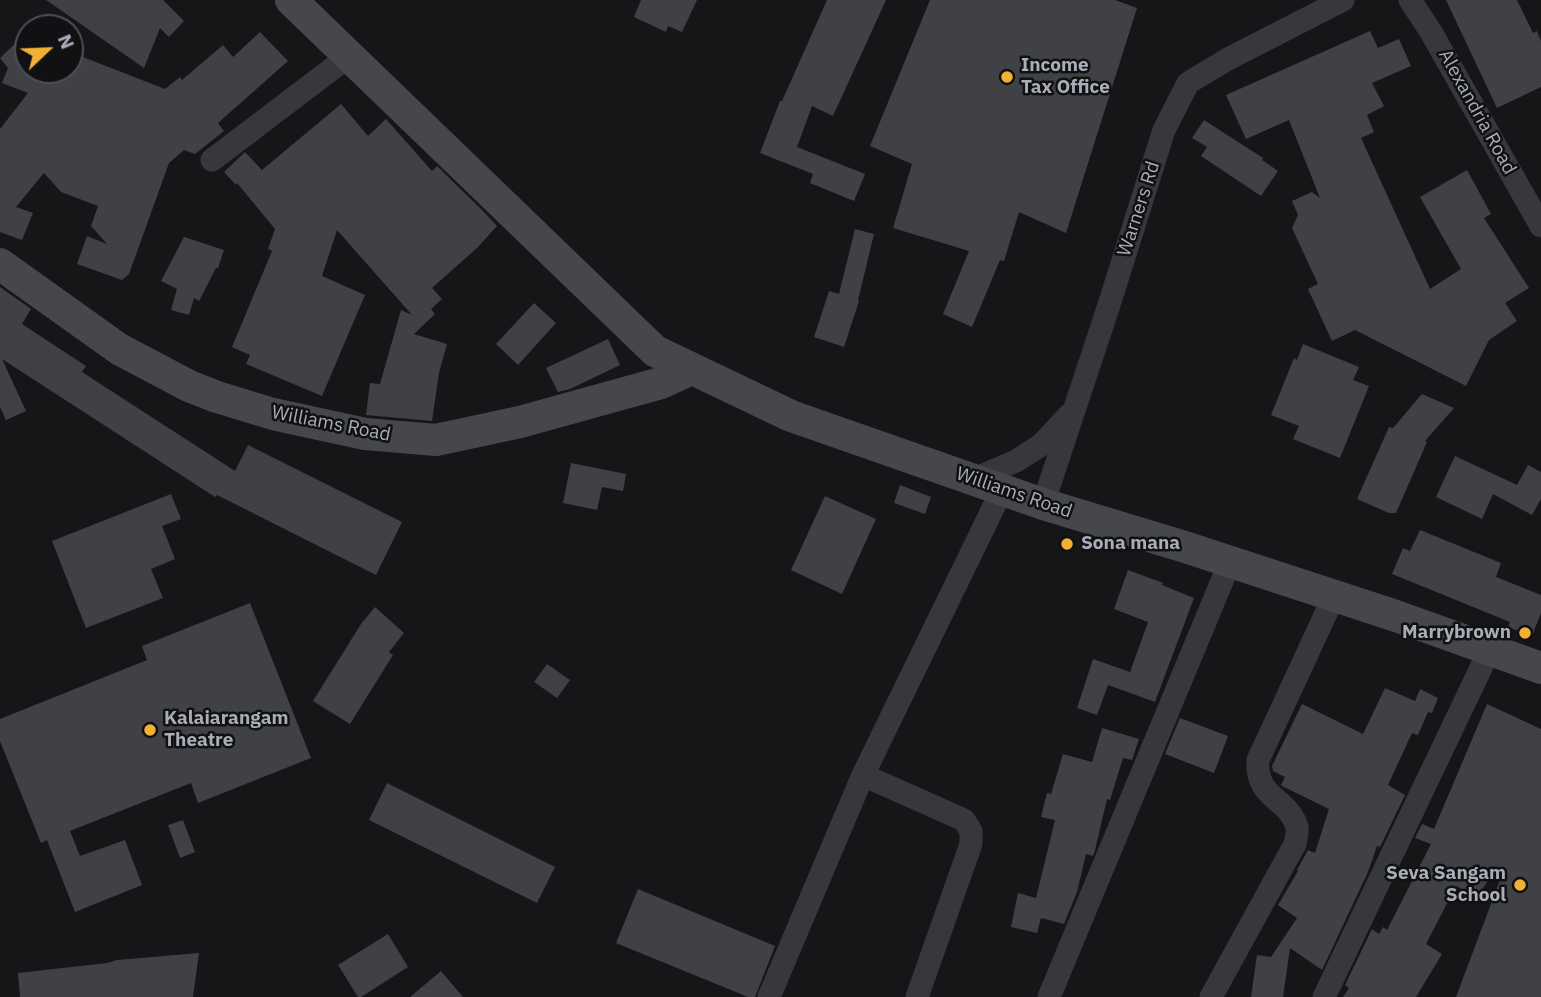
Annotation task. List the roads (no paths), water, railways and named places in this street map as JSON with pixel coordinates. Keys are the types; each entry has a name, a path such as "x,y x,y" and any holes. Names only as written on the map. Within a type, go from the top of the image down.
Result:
{"street":[{"name":"Williams Road","path":"292,0 655,351 791,416 1043,504 1335,596 1541,668"},
{"name":"Warners Rd","path":"1043,504 1164,130 1188,83 1228,59 1343,0"},
{"name":"Alexandria Road","path":"1410,0 1438,44 1541,226"},
{"path":"212,159 349,56"},
{"name":"Williams Road","path":"0,264 119,349 189,386 273,414 365,434 436,440 520,422 661,383 692,369"},
{"path":"769,997 988,485 1016,461 1041,445 1073,411"},
{"path":"1049,997 1230,562"},
{"path":"1211,997 1295,844 1297,828 1290,814 1263,786 1257,774 1258,760 1335,596"},
{"path":"1324,997 1490,649"},
{"path":"863,775 964,820 971,831 971,844 918,997"}],"place":[{"name":"Income Tax Office","path":"1007,77"},
{"name":"Sona mana","path":"1067,544"},
{"name":"Marrybrown","path":"1525,633"},
{"name":"Kalaiarangam Theatre","path":"150,730"},
{"name":"Seva Sangam School","path":"1520,885"}]}
